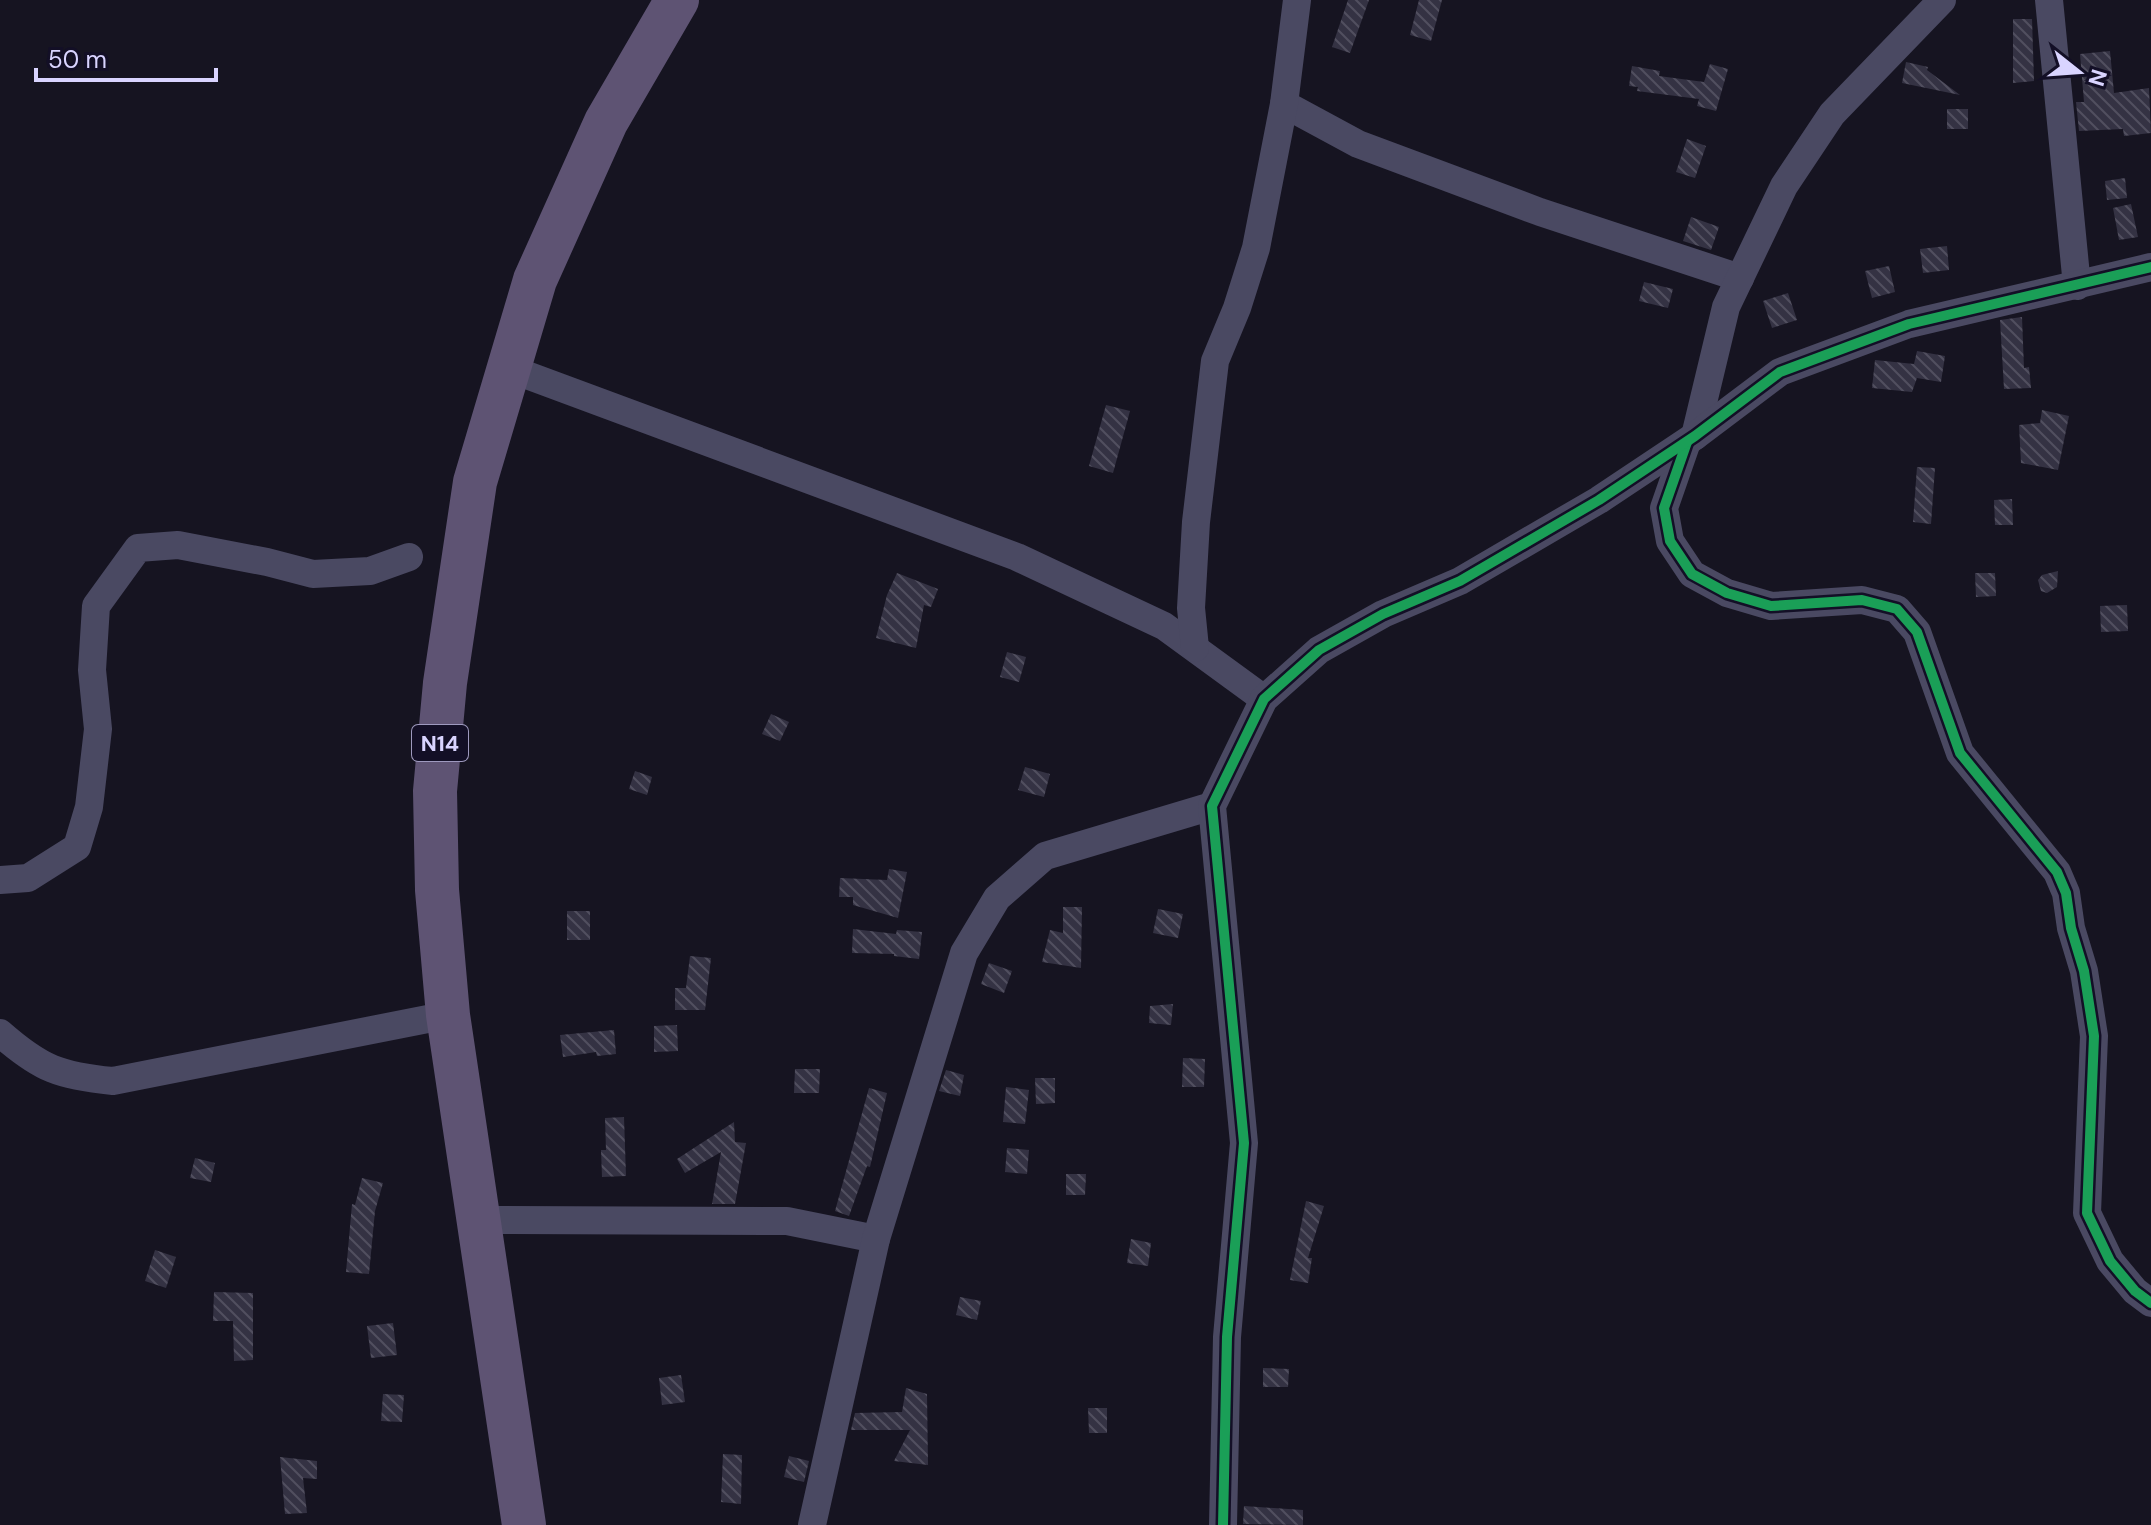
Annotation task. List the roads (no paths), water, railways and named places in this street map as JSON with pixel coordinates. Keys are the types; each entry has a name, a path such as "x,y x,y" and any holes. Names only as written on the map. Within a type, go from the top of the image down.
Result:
{"main road":[{"name":"N14","path":"524,1525 448,1015 437,890 435,791 445,683 475,482 535,280 600,137 677,0"}],"street":[{"path":"1195,648 1191,608 1196,522 1215,361 1237,308 1256,248 1284,104 1297,0"},
{"path":"1942,0 1832,114 1784,186 1726,307 1691,439 1664,508 1670,541 1692,574 1727,593 1771,606 1862,600 1897,609 1917,632 1960,753 2057,872 2066,893 2071,928 2084,971 2094,1036 2087,1213 2110,1261 2135,1291 2151,1303"},
{"path":"2049,0 2077,286"},
{"path":"1284,104 1358,144 1540,212 1740,278"},
{"path":"1223,1525 1227,1337 1244,1143 1212,806 1264,699 1319,650 1383,614 1460,581 1599,500 1691,439 1736,402 1780,372 1909,324 2151,267"},
{"path":"508,368 1017,557 1164,626 1264,699"},
{"path":"0,880 28,878 77,847 89,807 98,729 92,670 96,606 138,548 178,545 313,574 370,571 409,557"},
{"path":"812,1525 876,1239 964,953 997,898 1045,856 1212,806"},
{"path":"0,1033 24,1054 51,1071 78,1078 113,1081 448,1015"},
{"path":"480,1220 787,1221 876,1239"}]}
